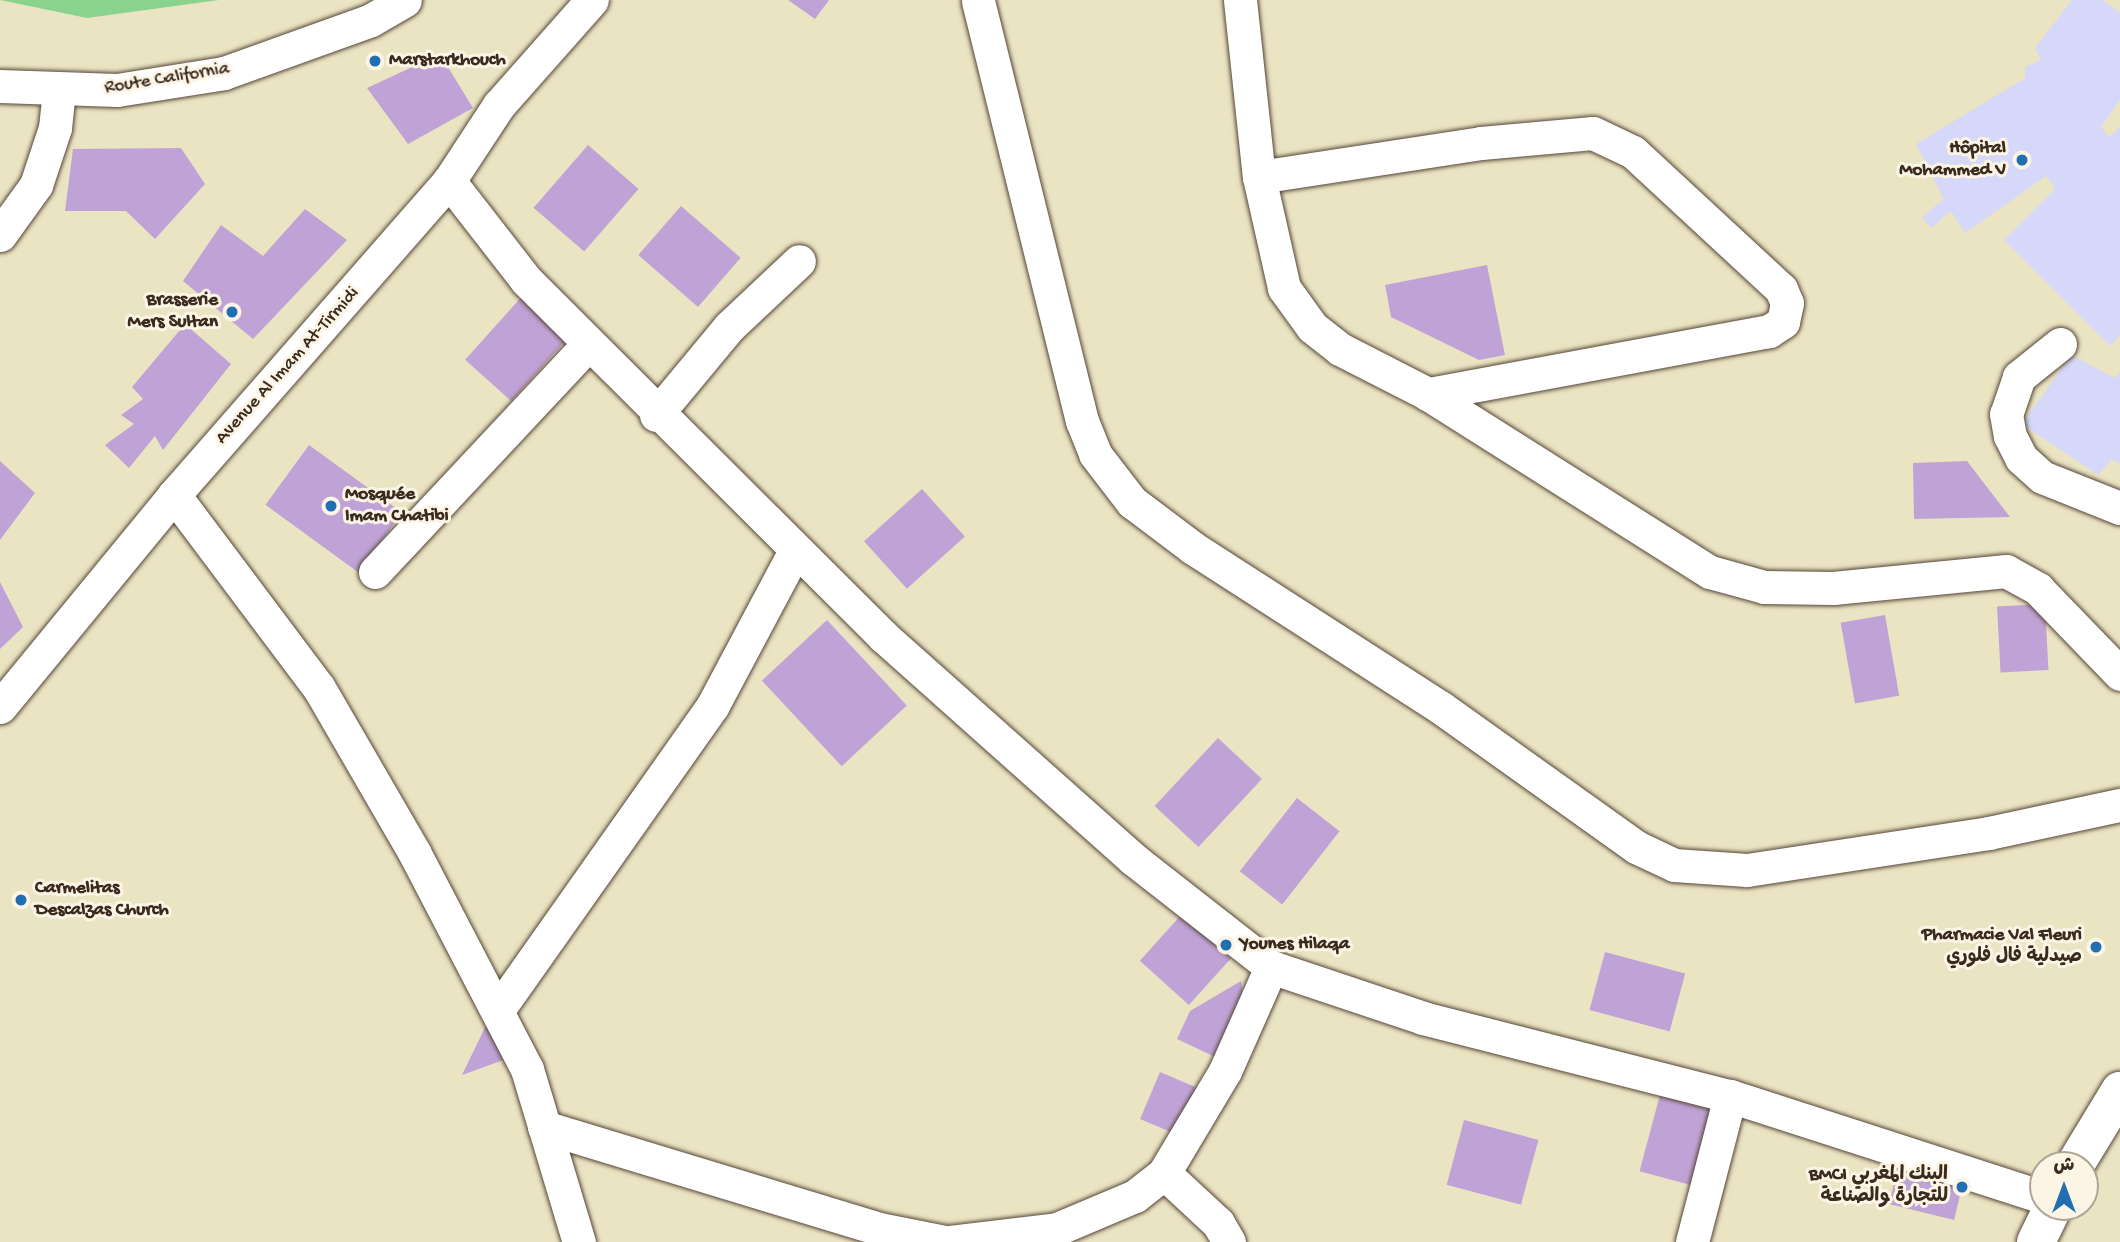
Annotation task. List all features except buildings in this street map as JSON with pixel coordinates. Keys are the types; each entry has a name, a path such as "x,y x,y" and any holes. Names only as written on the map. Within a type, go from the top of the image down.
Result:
{"main road":[{"path":"2084,1151 2120,1091"},
{"path":"2036,1242 2046,1221"}],"street":[{"name":"Route California","path":"0,86 59,91 117,90 224,73 371,20 405,0"},
{"path":"979,0 1082,421 1095,454 1132,502 1193,548 1440,707 1636,846 1674,865 1747,870 1989,833 2120,805"},
{"path":"1240,0 1259,177 1284,288 1296,309 1339,349 1428,394 1710,572 1764,587 1833,588 2006,571 2038,589 2120,674"},
{"name":"Avenue Al Imam At-Tirmidi","path":"0,707 174,495 449,181 499,105 579,7"},
{"path":"0,235 36,185 55,128 59,91"},
{"path":"1259,177 1481,143 1592,133 1633,152 1781,289 1787,303 1783,322 1769,331 1428,394"},
{"path":"449,181 526,280 656,415 794,551 1133,859 1271,967 1423,1018 1730,1096 2029,1192"},
{"path":"656,415 762,291 799,261"},
{"path":"375,572 588,344"},
{"path":"2060,344 2019,377 2006,414 2010,436 2021,458 2042,477 2120,508"},
{"path":"174,495 319,688 498,1010 527,1069 579,1242"},
{"path":"498,1010 705,716 794,551"},
{"path":"950,1242 1057,1229 1135,1196 1164,1173 1225,1071 1271,967"},
{"path":"1692,1242 1730,1096"},
{"path":"544,1127 879,1229 944,1242"},
{"path":"1164,1173 1212,1216 1230,1242"}],"shaded area":[{"name":"Hôpital Mohammed V","path":"2072,0 2103,0 2120,13 2120,100 2101,127 2109,137 2120,127 2120,335 2110,346 2004,240 2055,189 2046,176 1965,233 1951,211 1931,228 1922,217 1944,199 1916,144 2025,78 2025,67 2041,60 2035,48"},
{"path":"2071,355 2115,378 2120,372 2120,464 2112,459 2098,475 2022,424"}],"green space":[{"path":"0,0 219,0 87,18"}],"place":[{"name":"Marstarkhouch","path":"375,61"},
{"name":"Hôpital Mohammed V","path":"2022,160"},
{"name":"Brasserie Mers Sultan","path":"232,312"},
{"name":"Mosquée Imam Chatibi","path":"331,506"},
{"name":"Carmelitas Descalzas Church","path":"21,900"},
{"name":"Younes Hilaqa","path":"1226,945"},
{"name":"Pharmacie Val Fleuri صيدلية فال فلوري","path":"2096,947"},
{"name":"BMCI البنك المغربي للتجارة والصناعة","path":"1962,1187"}]}
